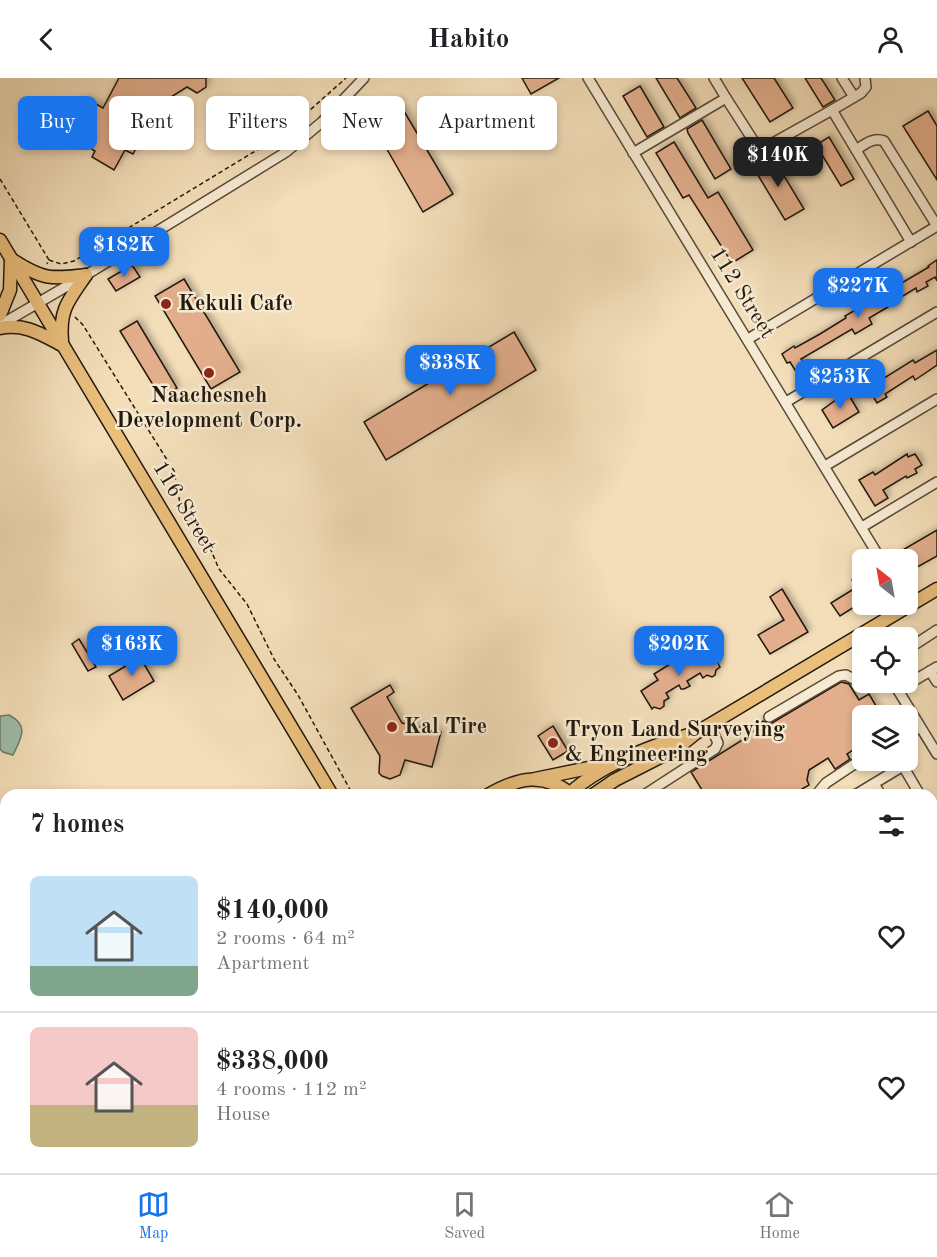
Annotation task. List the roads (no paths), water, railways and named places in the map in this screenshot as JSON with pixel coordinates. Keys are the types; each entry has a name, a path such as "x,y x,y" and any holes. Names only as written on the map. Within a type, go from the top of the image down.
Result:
{"main road":[{"name":"116 Street","path":"0,240 328,789"},
{"path":"0,315 10,290 11,260 32,273 44,276 57,278 86,275"},
{"path":"63,345 60,325 63,312 86,275"},
{"path":"0,327 30,328 63,345"},
{"path":"918,599 937,589"},
{"path":"876,627 894,615"},
{"path":"602,789 676,749 710,724 852,642"},
{"path":"576,789 589,778 630,757 670,740 696,733"},
{"path":"501,789 516,782 593,768 630,757"},
{"path":"535,778 556,783 564,789"}],"street":[{"path":"0,327 286,152 322,122 364,78"},
{"name":"112 Street","path":"588,78 875,549"},
{"path":"714,78 758,148 764,148 854,98 866,87 865,78"},
{"path":"842,78 854,98"},
{"path":"633,153 726,98"},
{"path":"832,110 911,242"},
{"path":"748,339 937,226 884,141 872,140 856,150"},
{"path":"786,402 937,312"},
{"path":"825,466 937,399"},
{"path":"862,527 937,482"},
{"path":"918,642 937,630"},
{"path":"918,676 934,668 937,681"},
{"path":"769,717 839,676 846,675 852,678"},
{"path":"900,693 937,754"},
{"path":"653,789 715,749 718,742 710,724"},
{"path":"821,789 852,766"},
{"path":"865,789 903,766 916,789"},
{"path":"874,784 877,789"}],"place":[{"name":"Kekuli Cafe","path":"166,304"},
{"name":"Naachesneh Development Corp.","path":"209,373"},
{"name":"Kal Tire","path":"392,727"},
{"name":"Tryon Land Surveying & Engineering","path":"553,743"}]}
